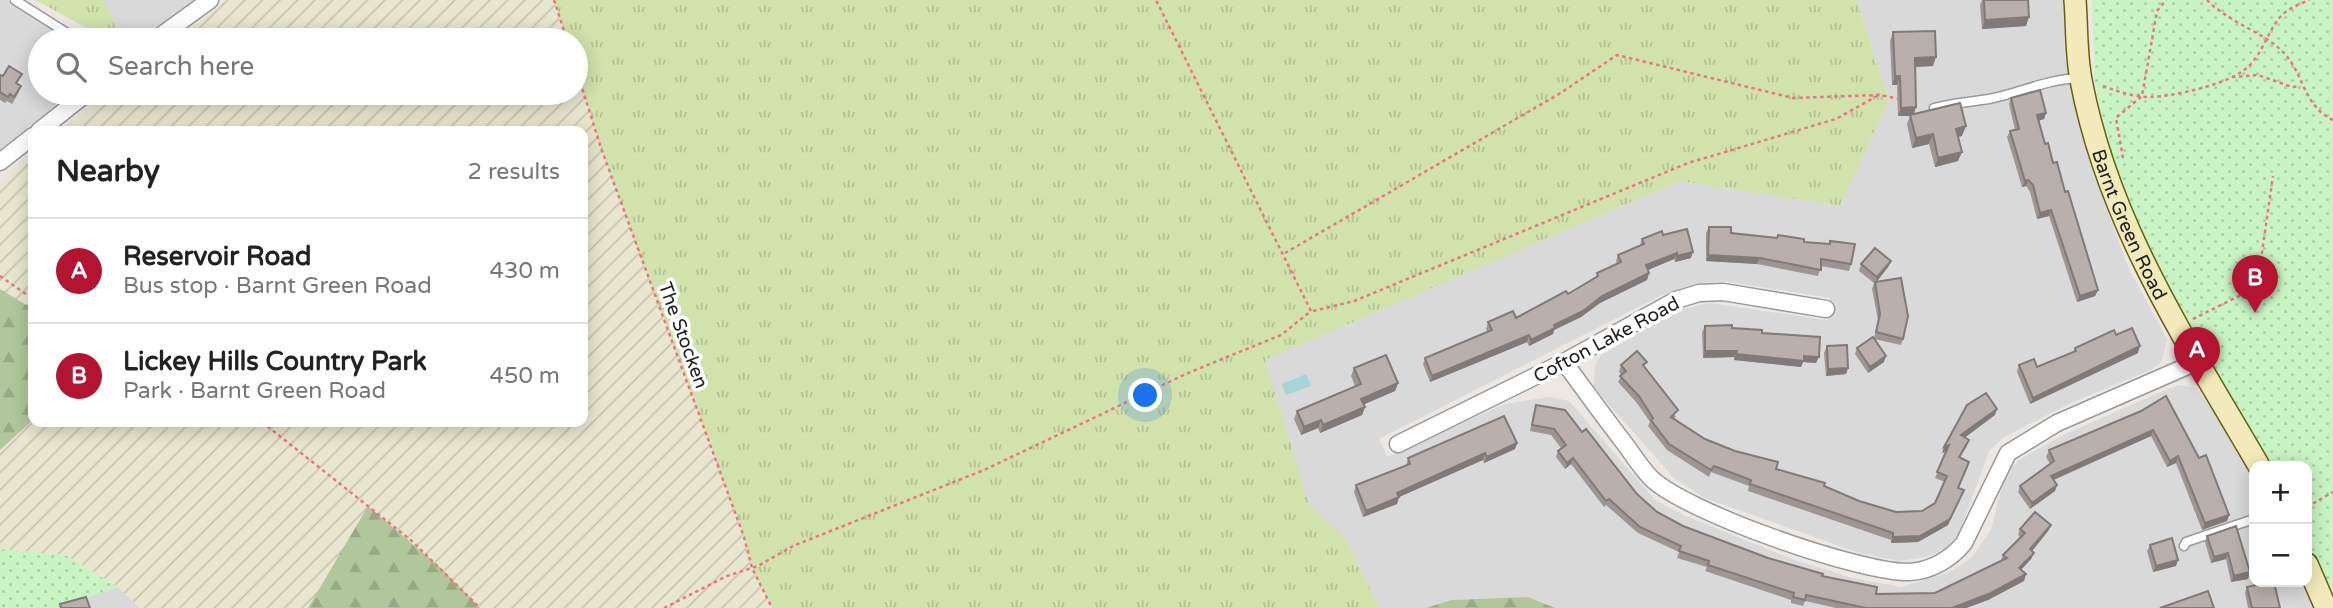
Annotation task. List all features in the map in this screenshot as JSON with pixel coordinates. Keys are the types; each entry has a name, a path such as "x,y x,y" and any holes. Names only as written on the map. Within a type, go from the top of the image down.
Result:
{"main road":[{"name":"Barnt Green Road","path":"2075,0 2080,78 2100,157 2116,202 2151,281 2256,461"},
{"path":"2312,576 2326,608"}],"street":[{"path":"172,28 210,0"},
{"path":"45,126 73,105"},
{"path":"0,162 28,140"},
{"name":"Cofton Lake Road","path":"1398,444 1564,362 1676,300 1699,293 1723,292 1826,309"},
{"path":"1564,362 1651,478 1681,500 1840,560 1875,570 1912,572 1934,566 1954,555 1965,543 2008,453 2057,423 2199,361"}],"lane":[{"path":"15,0 59,28"},
{"path":"1934,108 1959,101 1990,99 2053,81 2080,78"},
{"path":"2184,546 2186,542 2249,521"}],"path":[{"path":"554,0 562,28"},
{"path":"1156,0 1311,311"},
{"path":"2124,167 2116,118 2142,96 2157,11 2166,0"},
{"path":"2207,0 2282,50 2301,86 2321,115 2333,120"},
{"path":"2080,78 2114,91 2142,96 2202,87 2246,69 2258,56 2264,40 2283,13 2309,0"},
{"path":"1283,253 1559,94 1617,55 1793,98 1880,95 1909,99"},
{"path":"2229,77 2258,75 2291,87 2301,86"},
{"path":"664,608 793,546 984,470 1188,373 1281,335 1311,311 1354,301 1688,163 1836,119 1880,95"},
{"name":"The Stocken","path":"587,105 744,537 752,568 772,608"},
{"path":"2193,319 2257,287 2273,176"},
{"path":"0,276 28,296"},
{"path":"2186,308 2202,332 2186,340"},
{"path":"268,427 412,541 480,608"},
{"path":"2312,504 2333,492"}],"shaded area":[{"path":"0,0 7,0 56,28 28,28 28,105 55,105 0,150"},
{"path":"103,0 198,0 156,28 116,28"},
{"path":"226,0 554,0 563,28 190,28"},
{"path":"1857,0 2063,0 2065,55 2104,202 2129,269 2167,339 2162,361 2153,369 2073,402 2004,437 1989,451 1959,533 1945,549 1925,557 1900,561 1859,553 1705,498 1675,479 1593,387 1595,366 1601,355 1678,310 1710,303 1827,320 1830,298 1723,281 1694,284 1662,295 1379,439 1387,457 1505,404 1549,397 1569,401 1656,501 1792,559 1853,578 1901,587 1950,572 1971,558 1991,530 2002,486 2009,470 2019,460 2063,435 2179,385 2197,388 2249,466 2249,587 2307,587 2316,608 1555,608 1528,597 1451,600 1427,608 1379,608 1347,541 1309,505 1264,360 1680,181 1840,206 1889,100"},
{"path":"94,105 587,105 744,537 752,568 772,608 480,608 442,569 369,507 308,608 140,608 118,587 65,555 0,549 0,450 28,425 28,427 588,427 588,126 66,126"},
{"path":"28,156 28,306 0,289 0,184 8,172"},
{"path":"118,587 140,608 55,608"}],"green space":[{"path":"36,0 104,0 116,28 86,28"},
{"path":"554,0 1857,0 1889,100 1840,206 1680,181 1265,360 1309,504 1347,541 1379,608 772,608 752,568 744,537 601,148 587,105 588,28 563,28"},
{"path":"2092,0 2333,0 2333,605 2312,556 2312,461 2267,461 2156,276 2109,152 2095,83"},
{"path":"0,289 28,306 28,425 0,450"},
{"path":"368,506 442,569 480,608 308,608"},
{"path":"0,549 65,555 118,587 55,608 0,608"},
{"path":"1528,597 1555,608 1426,608 1451,600"}],"water":[{"path":"1306,374 1311,386 1286,395 1282,384"}],"building":[{"path":"1984,0 2028,0 2029,17 1985,20"},
{"path":"1935,31 1936,57 1915,58 1916,107 1901,108 1900,76 1895,76 1893,32"},
{"path":"9,66 22,74 16,83 21,86 14,97 0,92 0,75 3,76"},
{"path":"2040,90 2046,113 2037,115 2045,144 2048,143 2053,163 2057,162 2065,192 2068,191 2098,290 2080,296 2051,210 2040,213 2033,185 2028,180 2025,181 2010,131 2019,129 2011,98"},
{"path":"1960,103 1966,126 1956,129 1962,152 1938,158 1933,134 1916,138 1910,115"},
{"path":"1709,227 1731,227 1731,233 1777,238 1778,235 1804,239 1804,242 1855,244 1851,264 1821,259 1821,270 1760,258 1708,255"},
{"path":"1687,229 1693,252 1677,256 1677,253 1646,265 1649,273 1602,296 1583,311 1531,340 1529,335 1432,376 1425,358 1492,330 1488,322 1513,311 1516,318 1566,291 1568,294 1598,276 1597,273 1621,262 1618,255 1644,244 1642,239 1662,231 1663,235"},
{"path":"1875,248 1891,261 1877,277 1861,264"},
{"path":"1901,278 1908,316 1903,339 1876,332 1880,314 1875,282"},
{"path":"1732,325 1732,328 1762,330 1762,333 1820,337 1819,357 1804,356 1804,361 1736,354 1737,351 1705,351 1705,326"},
{"path":"2132,328 2140,346 2033,398 2019,365 2034,359 2037,367 2076,351 2075,348 2114,330 2116,335"},
{"path":"1873,337 1886,356 1870,367 1857,348"},
{"path":"1847,345 1848,368 1828,369 1827,346"},
{"path":"1637,351 1647,362 1643,365 1678,410 1671,417 1705,439 1735,451 1778,462 1776,469 1825,483 1824,486 1859,501 1896,512 1922,511 1935,503 1947,476 1937,472 1949,445 1944,447 1967,405 1986,393 1997,409 1961,435 1969,440 1959,457 1969,462 1958,488 1964,490 1950,519 1920,536 1893,537 1893,533 1750,484 1751,480 1714,466 1711,470 1669,444 1651,420 1653,418 1639,396 1620,376 1626,371 1621,365"},
{"path":"1386,355 1398,383 1361,399 1365,407 1323,425 1321,420 1304,427 1297,411 1361,384 1354,368"},
{"path":"2166,396 2199,458 2206,455 2229,515 2205,523 2178,456 2170,461 2153,430 2051,476 2057,485 2032,503 2020,486 2054,461 2049,450 2141,411"},
{"path":"1536,405 1565,410 1582,432 1586,429 1637,494 1657,512 1683,526 1768,558 1823,574 1822,576 1877,587 1876,594 1935,593 2007,558 2003,555 2025,533 2020,529 2035,512 2051,525 2030,549 2034,553 2019,568 2026,574 1991,593 1952,608 1866,608 1806,595 1805,600 1793,597 1794,593 1708,565 1709,561 1679,551 1681,546 1640,527 1609,499 1606,501 1573,458 1567,463 1558,451 1566,445 1554,429 1532,425"},
{"path":"1504,416 1517,443 1487,457 1485,453 1397,493 1399,497 1366,511 1356,485 1410,464 1408,458"},
{"path":"2236,526 2249,572 2234,576 2228,553 2214,557 2207,536"},
{"path":"2172,538 2178,560 2156,566 2150,545"},
{"path":"2247,587 2275,587 2280,608 2252,608"},
{"path":"2208,591 2214,608 2160,608"},
{"path":"86,597 90,608 61,608 60,604"}],"place":[{"name":"Lickey Hills Country Park","path":"2255,313"},
{"name":"Reservoir Road","path":"2197,385"}]}
